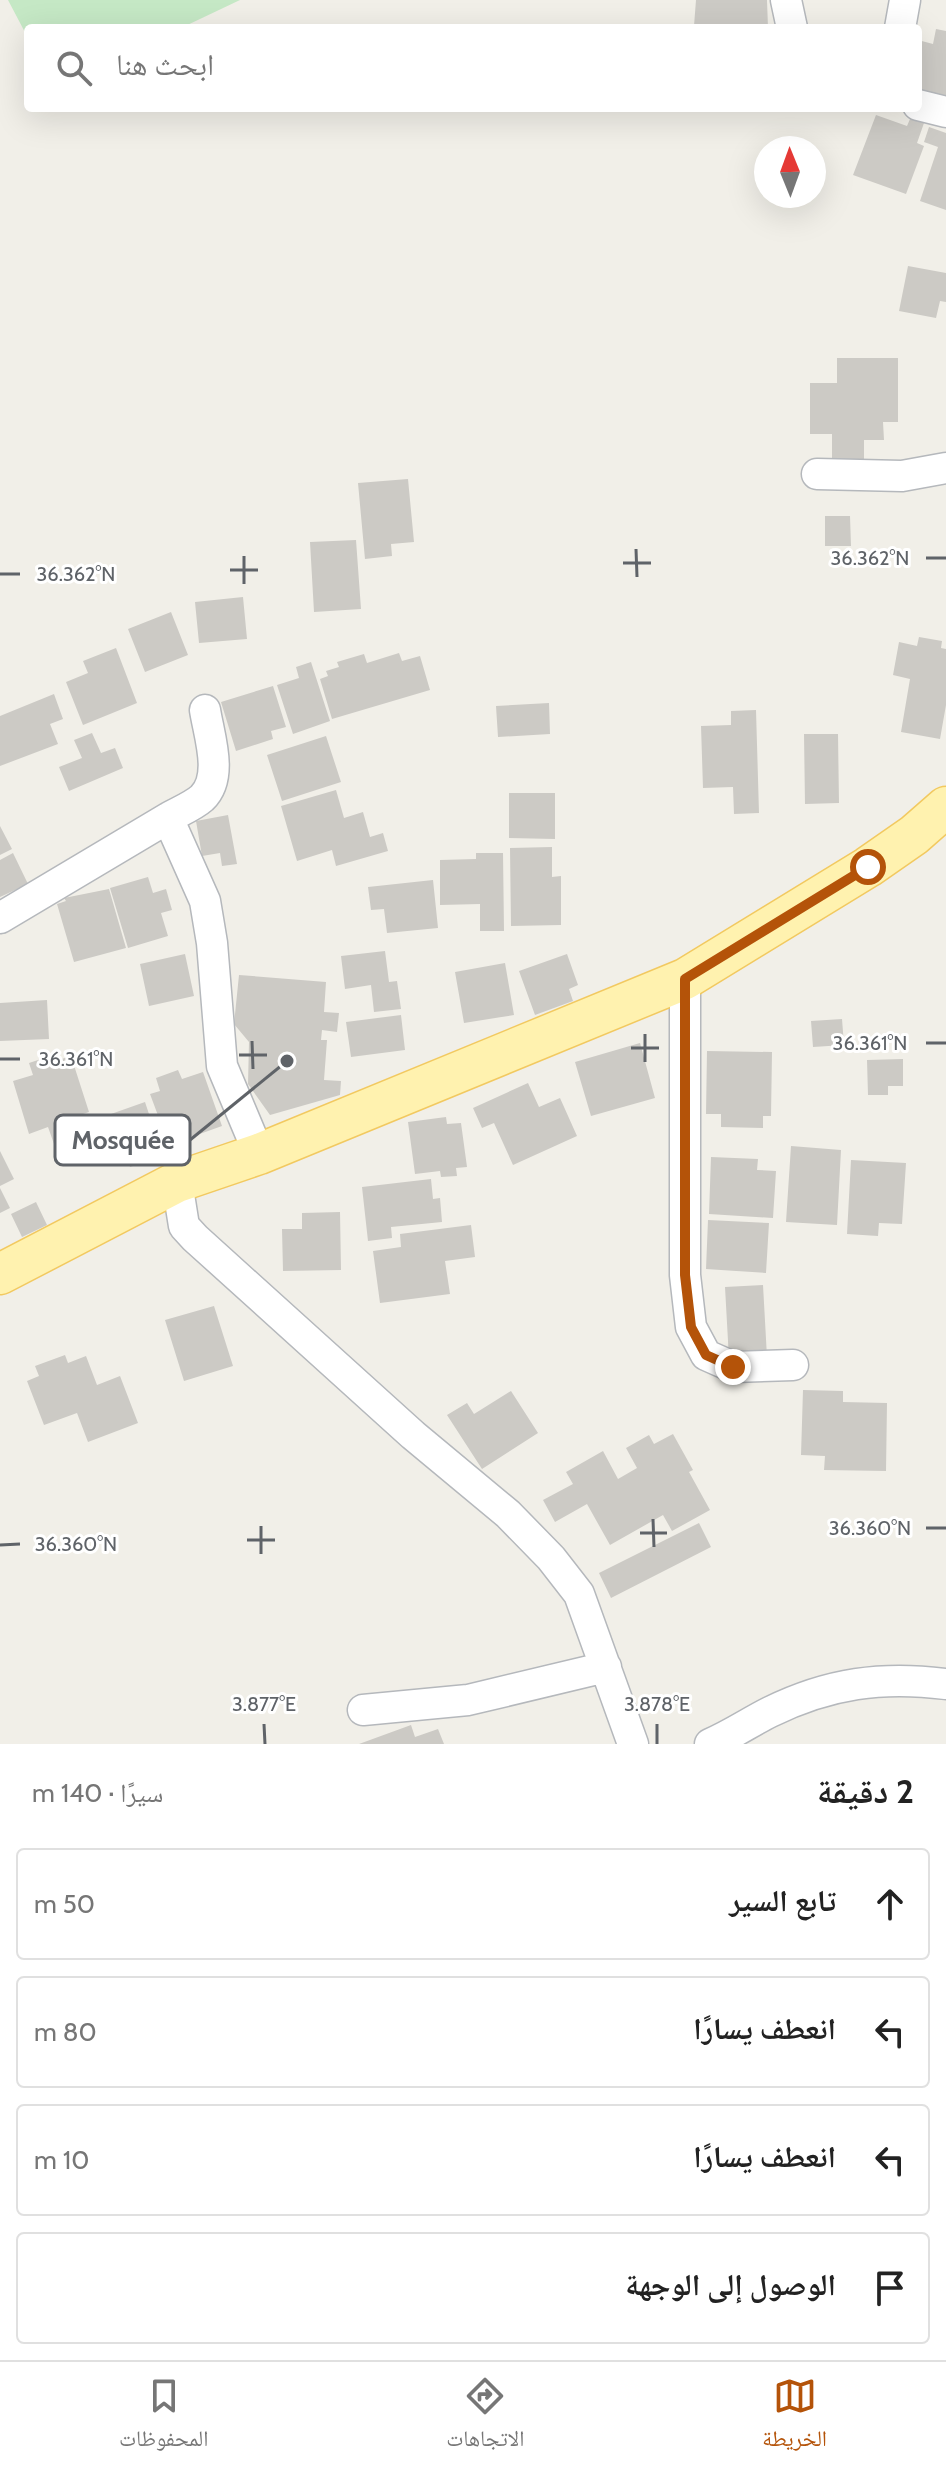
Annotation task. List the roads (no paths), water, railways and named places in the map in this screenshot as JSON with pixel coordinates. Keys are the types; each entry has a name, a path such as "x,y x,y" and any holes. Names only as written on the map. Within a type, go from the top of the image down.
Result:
{"main road":[{"path":"0,1274 177,1182 259,1154 685,979 868,867 914,835 946,807"}],"street":[{"path":"786,0 791,24"},
{"path":"901,24 905,0"},
{"path":"922,106 946,112"},
{"path":"817,474 902,476 946,468"},
{"path":"0,918 201,799 211,786 214,770 205,710"},
{"path":"168,818 205,901 212,943 222,1066 259,1154"},
{"path":"685,979 685,1275 691,1327 706,1355 733,1367 793,1365"},
{"path":"177,1182 184,1226 195,1238 413,1435 508,1514 551,1558 579,1594 633,1744"},
{"path":"363,1710 468,1700 606,1667"},
{"path":"710,1744 769,1712 812,1694 861,1682 907,1679 946,1684"}],"place":[{"name":"Mosquée","path":"287,1061"}]}
